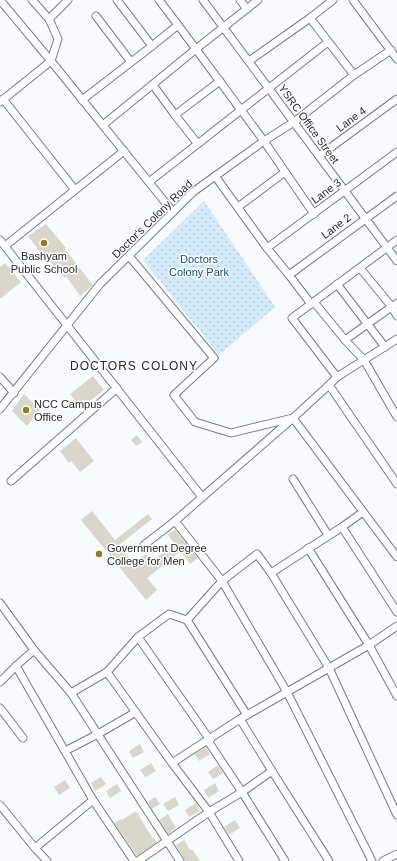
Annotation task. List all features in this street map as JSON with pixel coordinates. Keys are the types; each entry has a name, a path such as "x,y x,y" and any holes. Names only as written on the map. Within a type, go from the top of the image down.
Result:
{"street":[{"path":"0,0 173,212"},
{"path":"32,0 49,19 58,39 51,61 2,101 75,190"},
{"path":"49,19 68,0"},
{"path":"117,0 152,46"},
{"path":"159,0 264,141 314,214"},
{"name":"YSRC Office Street","path":"203,0 397,261"},
{"path":"240,0 246,10"},
{"path":"103,125 258,0"},
{"path":"249,61 333,0"},
{"path":"353,0 397,59"},
{"path":"96,16 131,62"},
{"path":"310,18 354,75"},
{"path":"82,100 178,25"},
{"path":"149,182 328,42"},
{"name":"Doctor's Colony Road","path":"0,409 100,284 193,192 264,141 294,122 354,75 391,50"},
{"path":"175,114 220,81"},
{"path":"153,85 197,143"},
{"name":"Lane 4","path":"319,156 397,100"},
{"path":"5,246 124,152"},
{"name":"Lane 3","path":"267,248 397,152"},
{"path":"238,207 285,172"},
{"path":"215,176 267,248 312,303 364,360 397,418"},
{"name":"Lane 2","path":"289,275 397,196"},
{"path":"0,240 202,497"},
{"path":"336,377 292,318 397,240"},
{"path":"129,256 214,358 174,396 195,422 231,433 293,418"},
{"path":"360,268 394,305 397,316"},
{"path":"337,284 385,347"},
{"path":"345,340 394,305"},
{"path":"144,545 175,521 293,418 336,377 397,340"},
{"path":"0,377 14,393"},
{"path":"329,385 397,484"},
{"path":"11,481 117,388"},
{"path":"293,418 397,557"},
{"path":"293,479 328,535"},
{"path":"271,573 363,512"},
{"path":"175,521 222,581 287,692 372,861"},
{"path":"342,527 397,612"},
{"path":"308,548 369,645 397,696"},
{"path":"187,620 222,581 257,554 271,573 329,668 397,815"},
{"path":"0,603 34,650 71,693 180,861"},
{"path":"71,693 107,672 138,637 169,614 187,620 248,716"},
{"path":"172,763 240,719 248,716 369,645 397,626"},
{"path":"138,637 209,740 285,861"},
{"path":"0,682 34,650"},
{"path":"16,666 93,800 134,861"},
{"path":"107,672 209,812 239,861"},
{"path":"0,708 23,738"},
{"path":"65,751 136,712"},
{"path":"240,719 329,861"},
{"path":"138,861 272,771"},
{"path":"35,848 93,800"},
{"path":"0,805 47,861"},
{"path":"383,861 397,854"}],"green space":[{"name":"Doctors Colony Park","path":"204,201 275,307 219,355 143,260"}],"building":[{"path":"46,224 93,285 80,296 66,276 65,278 49,260 47,261 28,236"},
{"path":"5,263 21,282 0,299 0,267"},
{"path":"93,376 104,390 81,408 70,394"},
{"name":"NCC Campus Office","path":"24,394 40,410 27,426 12,411"},
{"path":"137,435 142,442 136,446 131,440"},
{"path":"76,438 94,461 80,472 71,461 69,463 60,451"},
{"path":"92,511 115,540 148,514 152,519 119,545 134,564 146,554 152,561 175,544 168,535 175,529 198,558 190,564 181,551 147,578 157,590 146,600 81,520"},
{"path":"140,744 144,752 133,758 129,751"},
{"path":"206,747 210,754 199,761 195,754"},
{"path":"151,763 156,771 145,777 140,770"},
{"path":"218,765 223,773 213,779 208,772"},
{"path":"101,777 106,784 95,791 91,783"},
{"path":"65,780 70,788 59,795 54,787"},
{"path":"215,783 219,791 208,798 204,790"},
{"path":"117,784 121,791 110,798 106,791"},
{"path":"155,797 160,804 152,809 148,802"},
{"path":"175,797 179,805 168,811 163,804"},
{"path":"196,803 200,811 189,817 185,810"},
{"path":"136,811 153,839 154,838 157,842 137,856 114,823"},
{"path":"168,814 176,828 168,834 159,820"},
{"path":"235,820 240,828 229,835 224,827"},
{"path":"184,840 190,850 192,849 200,861 185,861 176,845"}],"place":[{"name":"Bashyam Public School","path":"44,243"},
{"name":"NCC Campus Office","path":"26,410"},
{"name":"Government Degree College for Men","path":"99,554"}],"district":[{"name":"DOCTORS COLONY","path":"134,366"}]}
